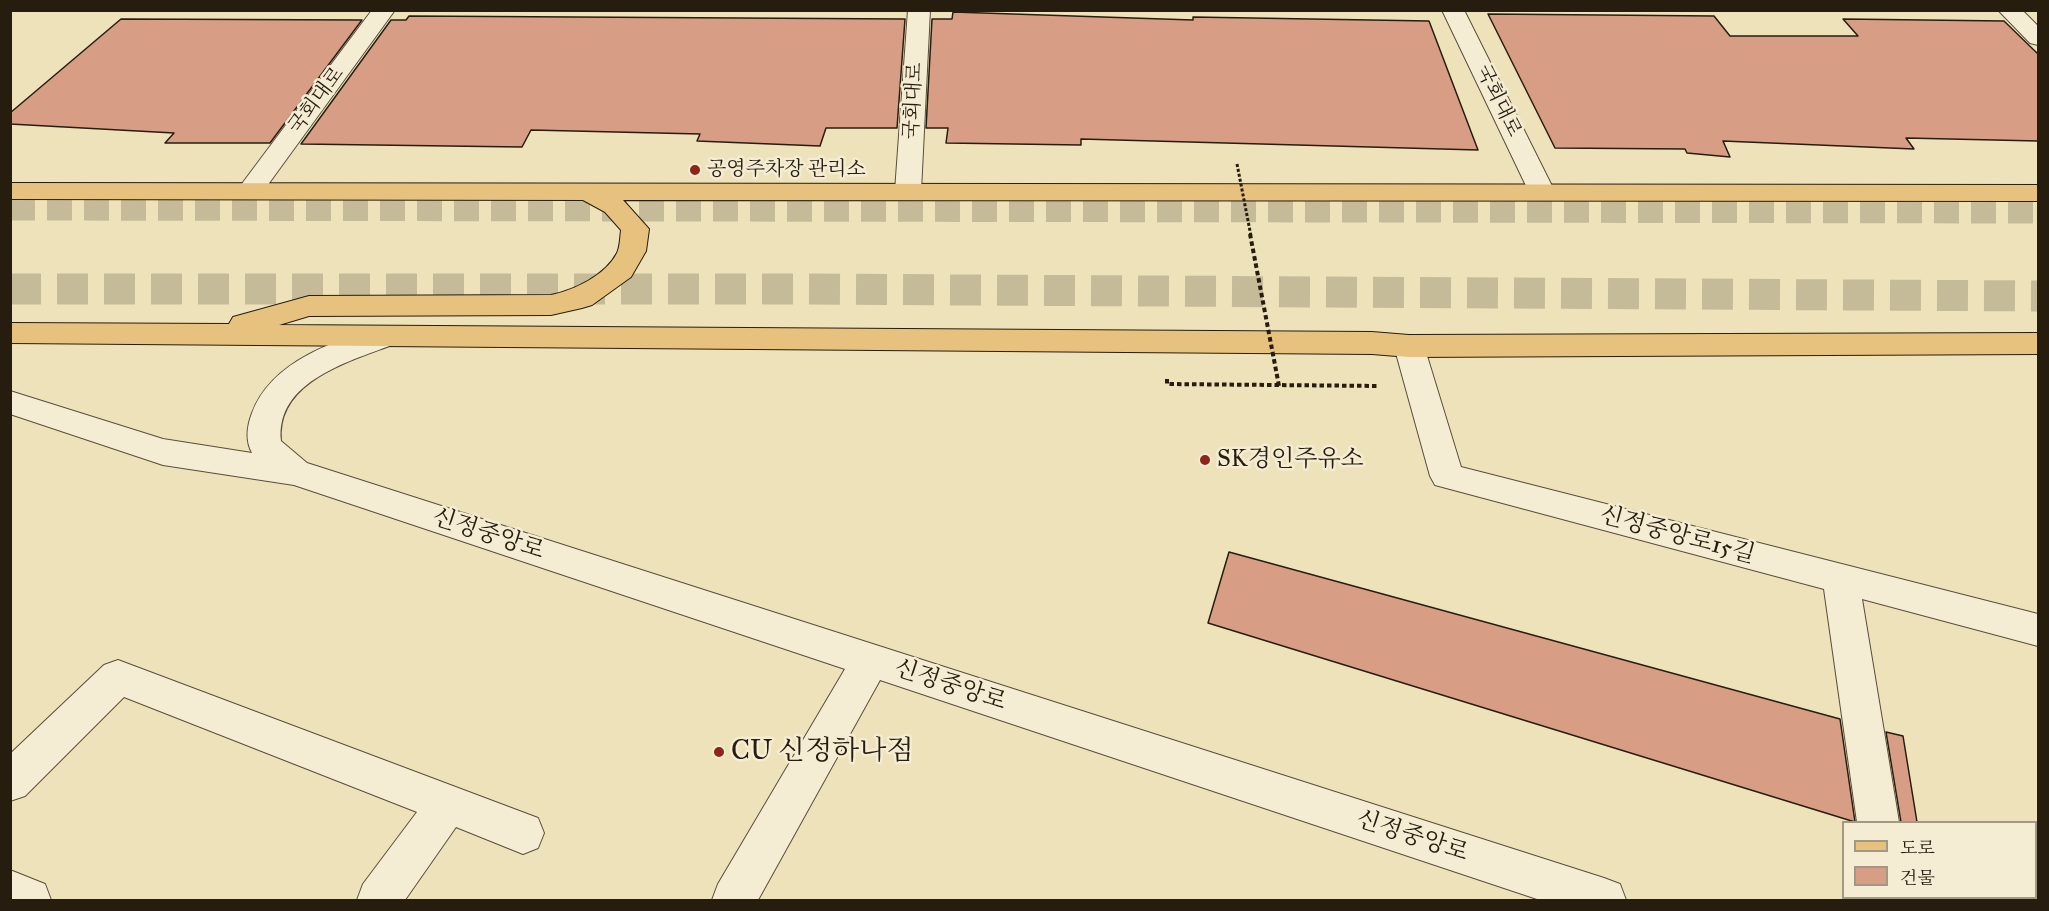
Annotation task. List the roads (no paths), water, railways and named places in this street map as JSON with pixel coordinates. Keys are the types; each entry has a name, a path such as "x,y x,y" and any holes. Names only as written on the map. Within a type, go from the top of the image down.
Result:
{"main road":[{"path":"10,191 2038,193"},
{"path":"205,335 309,306 551,305 582,298 621,270 632,251 635,229 614,206 587,191"},
{"path":"10,333 1372,343 1409,346 2038,344"}],"street":[{"name":"국회대로","path":"250,191 384,10"},
{"name":"국회대로","path":"909,191 920,10"},
{"name":"국회대로","path":"1453,10 1542,192"},
{"path":"2009,10 2038,38"},
{"name":"신정중앙로","path":"295,472 265,447 264,423 274,400 299,374 327,358 386,336"},
{"name":"신정중앙로15길","path":"1409,346 1447,476 2038,630"},
{"name":"신정중앙로","path":"10,402 164,452 295,472 1605,900"},
{"path":"1841,579 1878,821"},
{"path":"734,900 871,660"},
{"path":"10,782 118,677 523,833"},
{"path":"379,900 447,805"},
{"path":"10,892 28,900"}],"tunnel":[{"path":"10,208 2038,211"},
{"path":"10,289 794,289 2038,296"}],"place":[{"name":"공영주차장 관리소","path":"695,170"},
{"name":"SK경인주유소","path":"1205,460"},
{"name":"CU 신정하나점","path":"719,752"}]}
